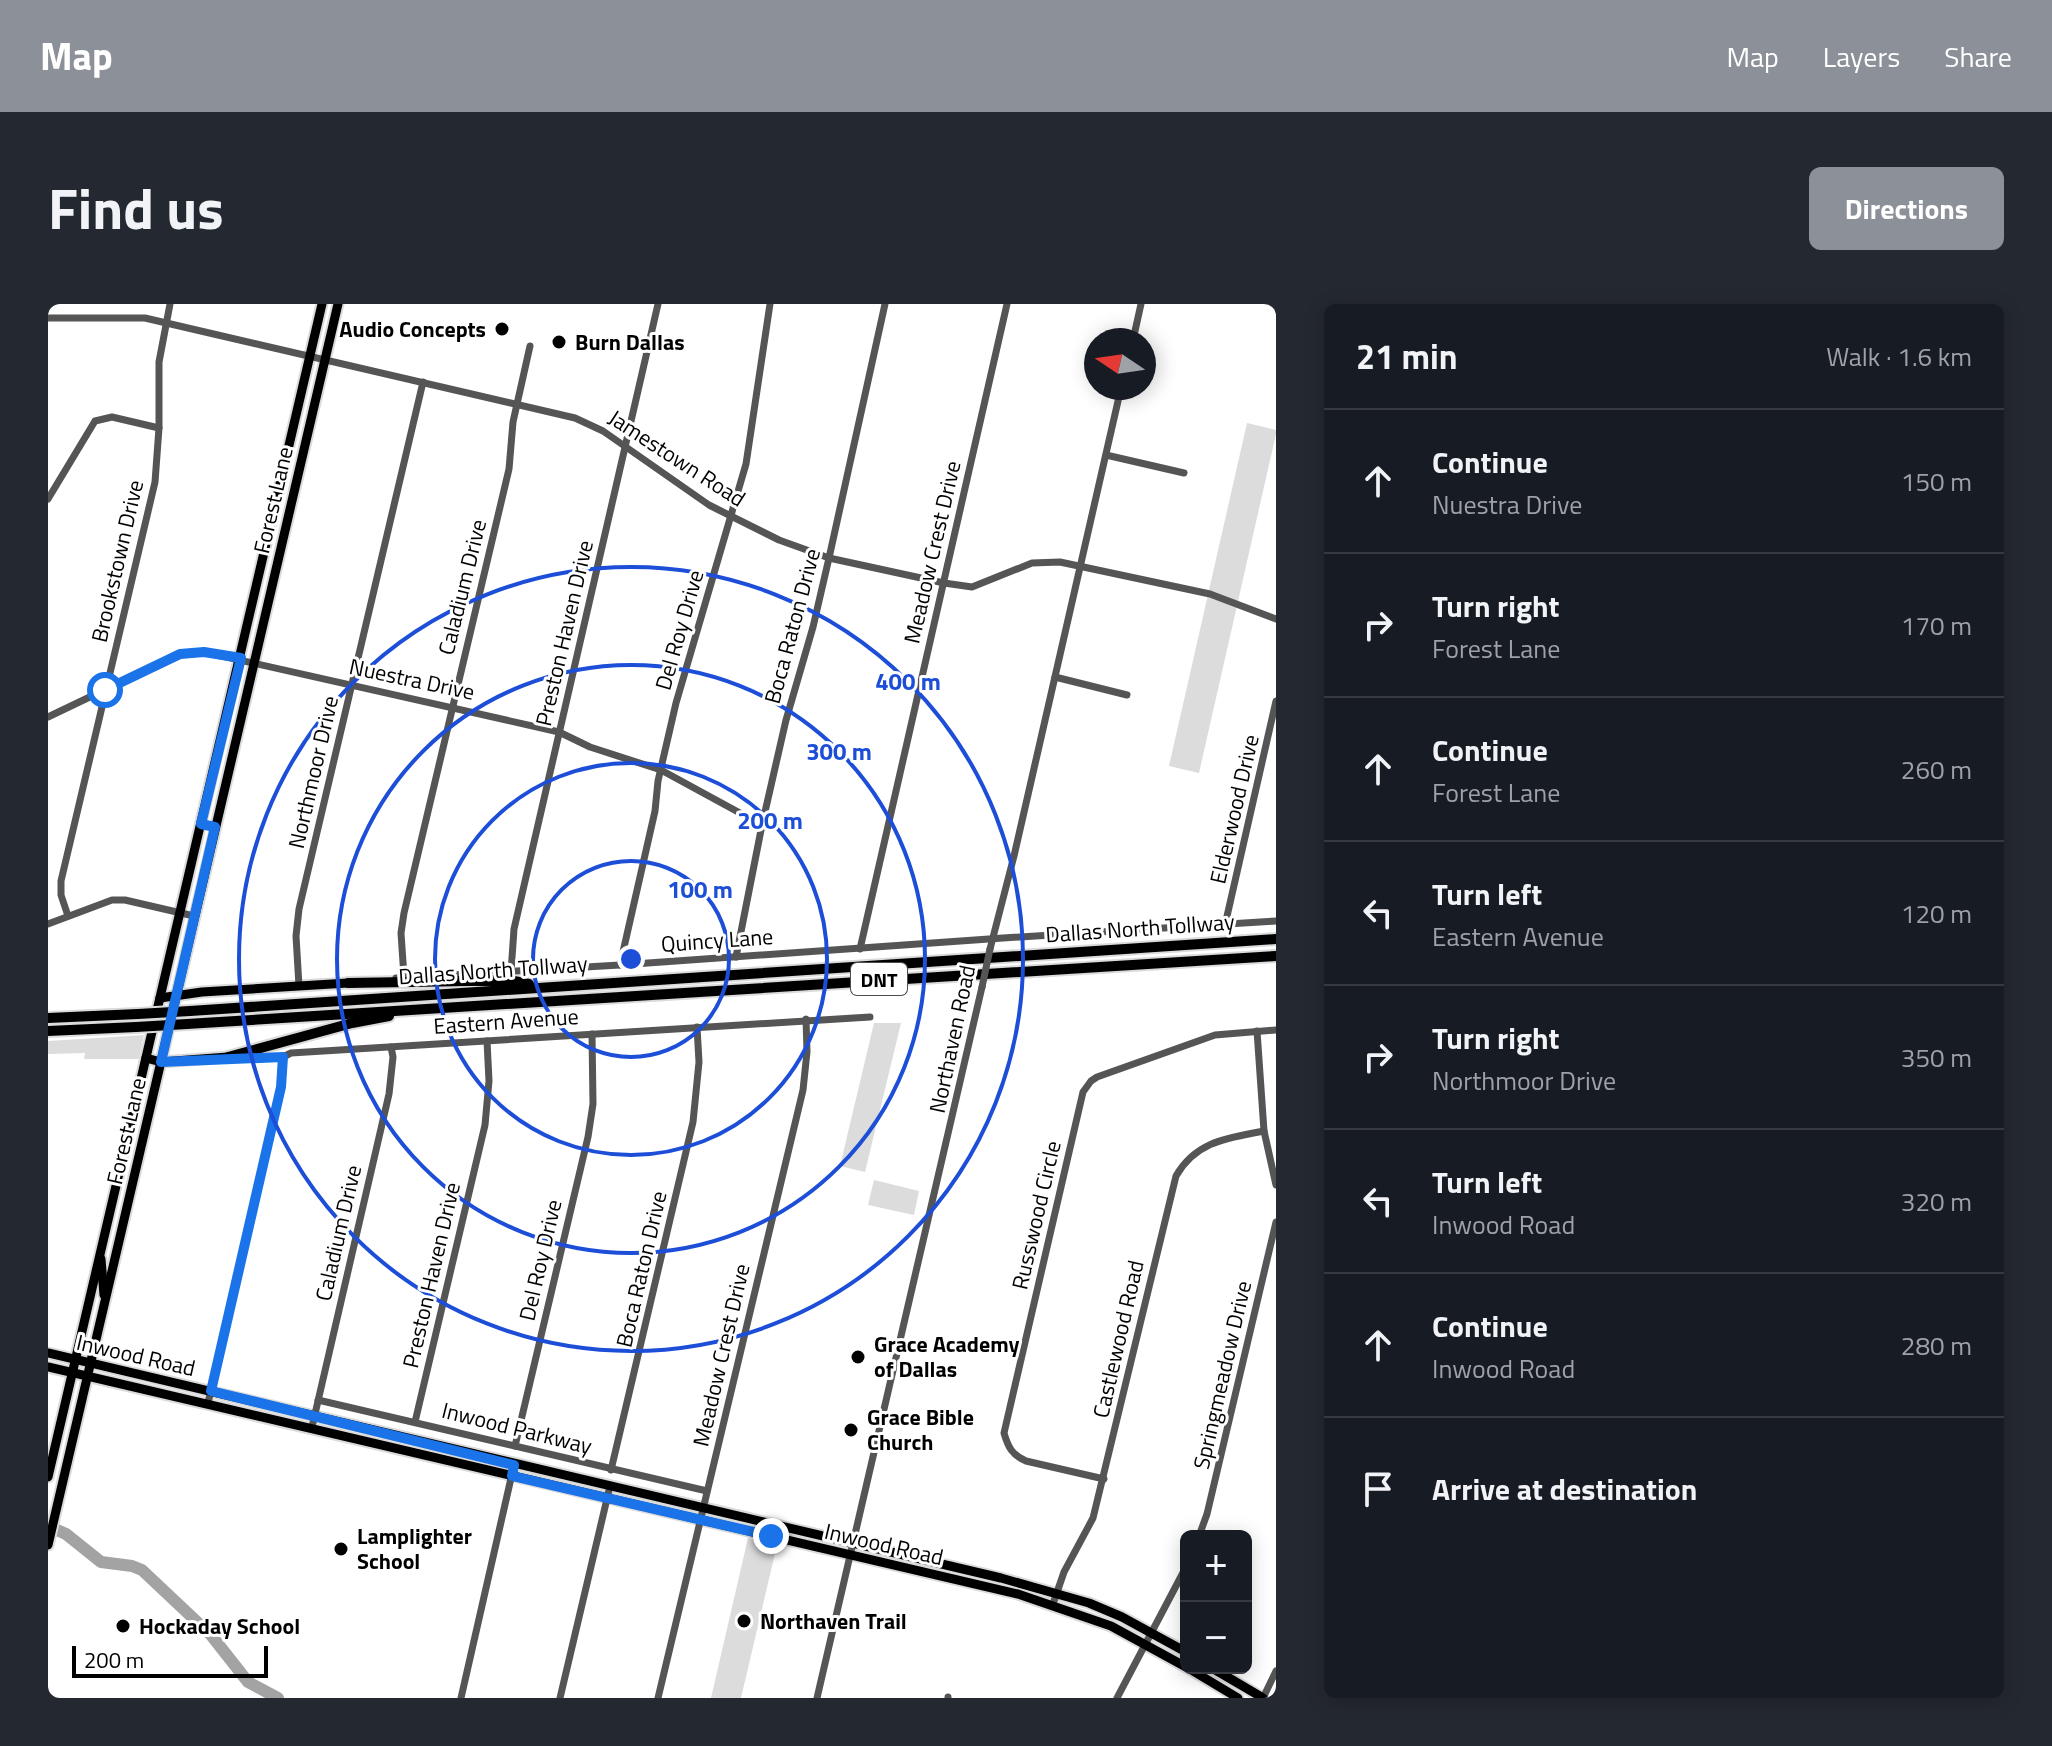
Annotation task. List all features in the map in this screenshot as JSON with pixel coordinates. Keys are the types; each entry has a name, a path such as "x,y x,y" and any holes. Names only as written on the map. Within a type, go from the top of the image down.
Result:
{"highway":[{"name":"Dallas North Tollway","path":"48,1018 1276,939"},
{"name":"Dallas North Tollway","path":"48,1031 1276,956"},
{"path":"348,983 514,981 543,987"},
{"path":"228,1057 352,1023 422,1008"}],"main road":[{"name":"Forest Lane","path":"48,1477 322,304"},
{"name":"Forest Lane","path":"48,1545 338,304"},
{"path":"278,491 293,494"},
{"path":"220,742 234,746"},
{"path":"201,824 215,827"},
{"path":"183,968 187,983 202,992"},
{"name":"Quincy Lane","path":"160,998 202,992 348,983"},
{"name":"Eastern Avenue","path":"146,1058 161,1062 228,1057"},
{"path":"107,1223 122,1226"},
{"path":"100,1256 105,1298"},
{"name":"Inwood Road","path":"48,1353 514,1465 854,1542 1057,1593 1100,1607 1180,1648"},
{"name":"Inwood Road","path":"48,1367 1053,1604 1111,1626 1180,1664"},
{"path":"429,1456 431,1444"},
{"name":"Inwood Road","path":"1197,1674 1238,1698"},
{"path":"1222,1674 1263,1698"}],"street":[{"name":"Brookstown Drive","path":"68,916 61,895 61,881 155,482 159,362 170,304"},
{"name":"Preston Haven Drive","path":"511,972 514,929 658,304"},
{"name":"Del Roy Drive","path":"620,965 655,811 661,770 691,648 732,517 750,443 770,304"},
{"name":"Boca Raton Drive","path":"736,957 762,825 786,720 813,627 885,304"},
{"name":"Meadow Crest Drive","path":"860,949 1007,304"},
{"path":"1136,328 1141,304"},
{"name":"Jamestown Road","path":"48,318 127,317 166,322 575,418 603,431 732,517 779,540 829,558 972,587 1046,561 1210,594 1276,619"},
{"name":"Caladium Drive","path":"404,977 401,933 404,913 509,469 517,404 530,346"},
{"name":"Northmoor Drive","path":"299,986 296,936 299,909 423,382"},
{"name":"Northaven Road","path":"817,1698 1118,400"},
{"path":"48,499 95,421 112,417 159,428"},
{"path":"1106,455 1184,473"},
{"name":"Nuestra Drive","path":"48,717 180,654 204,652 559,732 590,747 661,770 762,825"},
{"path":"1055,677 1127,695"},
{"name":"Elderwood Drive","path":"1225,925 1276,701"},
{"path":"48,924 112,900 125,900 194,916"},
{"name":"Quincy Lane","path":"348,983 1276,921"},
{"name":"Eastern Avenue","path":"228,1057 283,1057 291,1053 870,1017"},
{"name":"Meadow Crest Drive","path":"658,1698 803,1090 806,1019"},
{"name":"Boca Raton Drive","path":"611,1470 693,1122 699,1062 697,1027"},
{"name":"Russwood Circle","path":"1104,1479 1015,1456 1007,1446 1004,1433 1083,1092 1097,1077 1184,1044 1215,1035 1276,1030"},
{"path":"1257,1031 1264,1131 1276,1185"},
{"name":"Del Roy Drive","path":"515,1446 588,1137 594,1092 592,1034"},
{"name":"Preston Haven Drive","path":"415,1422 485,1125 489,1081 487,1041"},
{"name":"Caladium Drive","path":"312,1427 389,1094 393,1057 391,1047"},
{"path":"208,1403 281,1087 283,1057"},
{"name":"Castlewood Road","path":"1053,1604 1064,1572 1093,1518 1176,1176 1197,1150 1215,1141 1264,1131"},
{"name":"Springmeadow Drive","path":"1201,1530 1276,1222"},
{"name":"Inwood Parkway","path":"318,1400 707,1491"},
{"path":"461,1698 514,1465"},
{"path":"560,1698 610,1486"},
{"path":"1117,1698 1180,1579"},
{"path":"1263,1698 1276,1671"}],"shaded area":[{"path":"1247,423 1276,430 1276,434 1199,773 1169,766"},
{"path":"874,1023 901,1023 865,1172 840,1166"},
{"path":"144,1035 139,1059 84,1059 85,1053 48,1054 48,1041"},
{"path":"874,1180 919,1191 914,1215 868,1205"},
{"name":"Northaven Trail","path":"748,1538 777,1545 741,1698 711,1698"}],"waterway":[{"path":"48,1526 66,1534 101,1562 142,1570 211,1635 248,1682 278,1698"}],"place":[{"name":"Audio Concepts","path":"502,329"},
{"name":"Burn Dallas","path":"559,342"},
{"name":"Grace Academy of Dallas","path":"858,1357"},
{"name":"Grace Bible Church","path":"851,1430"},
{"name":"Lamplighter School","path":"341,1549"},
{"name":"Northaven Trail","path":"744,1621"},
{"name":"Hockaday School","path":"123,1626"}],"route":[{"path":"105,690 180,654 204,652 241,658 201,824 215,827 161,1062 283,1057 283,1080 211,1391 514,1465 512,1476 771,1536"}]}
